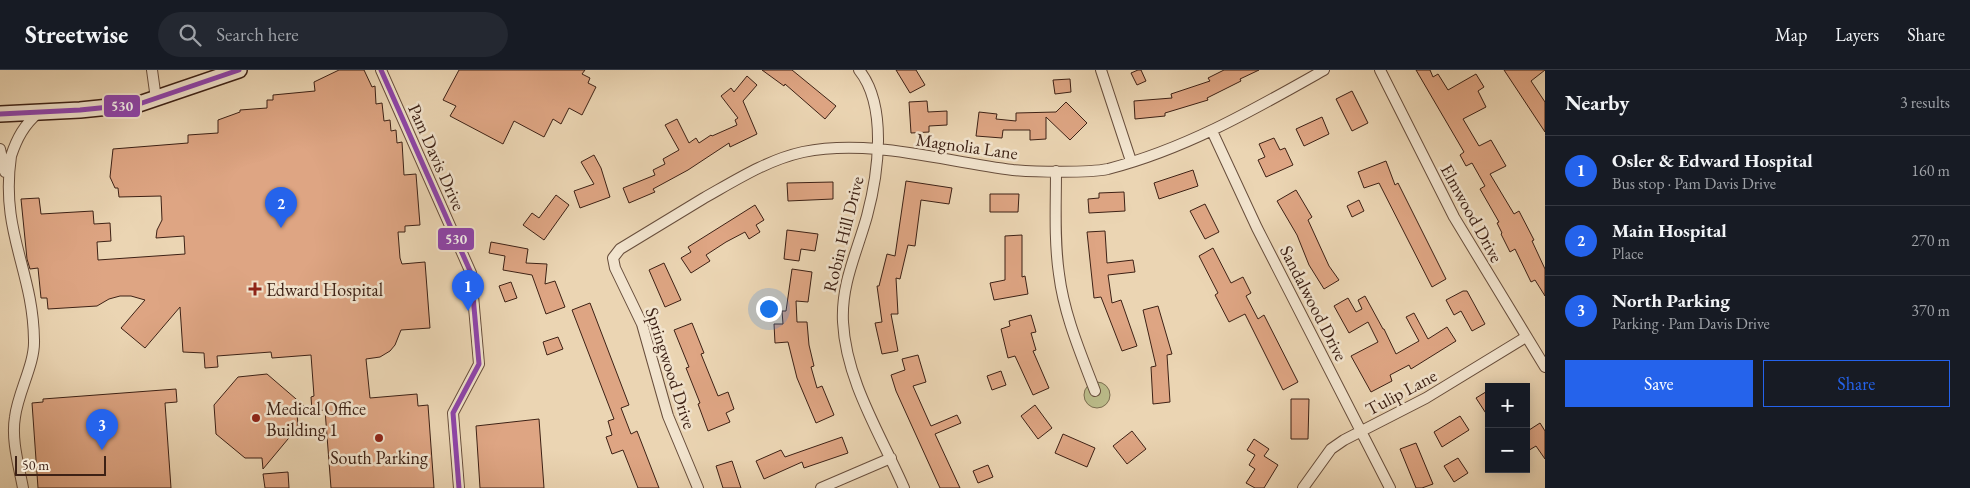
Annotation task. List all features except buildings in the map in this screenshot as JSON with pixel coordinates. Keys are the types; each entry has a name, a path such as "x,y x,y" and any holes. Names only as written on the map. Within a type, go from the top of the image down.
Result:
{"main road":[{"path":"0,114 119,107 156,99 239,70"}],"street":[{"path":"152,70 156,99"},
{"name":"Pam Davis Drive","path":"381,70 471,274 479,364 453,413 459,488"},
{"name":"Robin Hill Drive","path":"859,70 869,85 876,105 876,151 872,193 846,280 842,309 844,338 858,387 904,488"},
{"path":"1101,70 1131,161"},
{"name":"Magnolia Lane","path":"613,258 620,249 737,179 768,163 804,152 826,150 876,151 1015,170 1106,169 1212,131 1324,70"},
{"name":"Elmwood Drive","path":"1380,70 1454,217 1545,367"},
{"path":"23,488 16,446 14,417 34,344 34,322 32,307 6,228 3,212 6,173 19,135 27,122 39,112"},
{"name":"Sandalwood Drive","path":"1212,131 1256,228 1390,488"},
{"path":"0,149 6,173"},
{"path":"1056,171 1056,245 1059,276 1075,338 1095,392"},
{"name":"Springwood Drive","path":"613,258 615,268 642,324 668,416 698,488"},
{"name":"Tulip Lane","path":"1303,488 1332,449 1362,431 1426,398 1526,337"},
{"path":"821,488 891,458"}],"green space":[{"path":"1097,382 1106,386 1110,395 1106,404 1097,408 1088,404 1084,395 1088,386"}],"transit line":[{"name":"530","path":"0,114 80,110 139,104 239,70"},
{"name":"530","path":"381,70 471,273 479,364 453,413 459,488"}],"place":[{"name":"Main Hospital","path":"281,228"},
{"name":"Edward Hospital","path":"255,289"},
{"name":"Osler & Edward Hospital","path":"468,311"},
{"name":"Medical Office Building 1","path":"256,418"},
{"name":"South Parking","path":"379,438"},
{"name":"North Parking","path":"102,450"}]}
